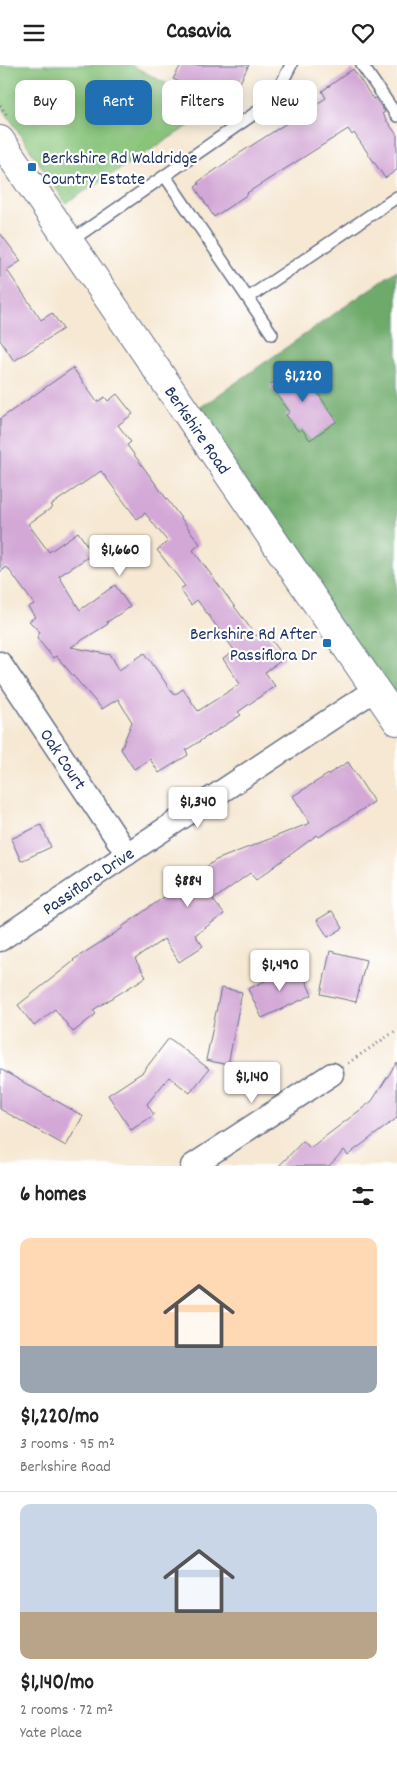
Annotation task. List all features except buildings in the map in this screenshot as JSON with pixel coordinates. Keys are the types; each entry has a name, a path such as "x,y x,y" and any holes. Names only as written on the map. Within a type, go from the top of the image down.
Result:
{"main road":[{"name":"Berkshire Road","path":"0,140 397,721"}],"street":[{"name":"Oak Court","path":"0,663 127,854"},
{"name":"Passiflora Drive","path":"0,940 376,689"},
{"path":"192,1166 332,1074"}],"lane":[{"path":"69,242 264,107 276,94 291,65"},
{"path":"362,65 397,116"},
{"path":"165,176 272,334"},
{"path":"248,299 397,197"}],"path":[{"path":"332,1074 397,1030"}],"green space":[{"path":"0,65 131,65 162,81 162,125 190,125 66,203 0,104"},
{"path":"397,270 397,724 188,416"}],"place":[{"name":"Berkshire Rd Waldridge Country Estate","path":"32,167"},
{"name":"Berkshire Rd After Passiflora Dr","path":"327,643"}]}
